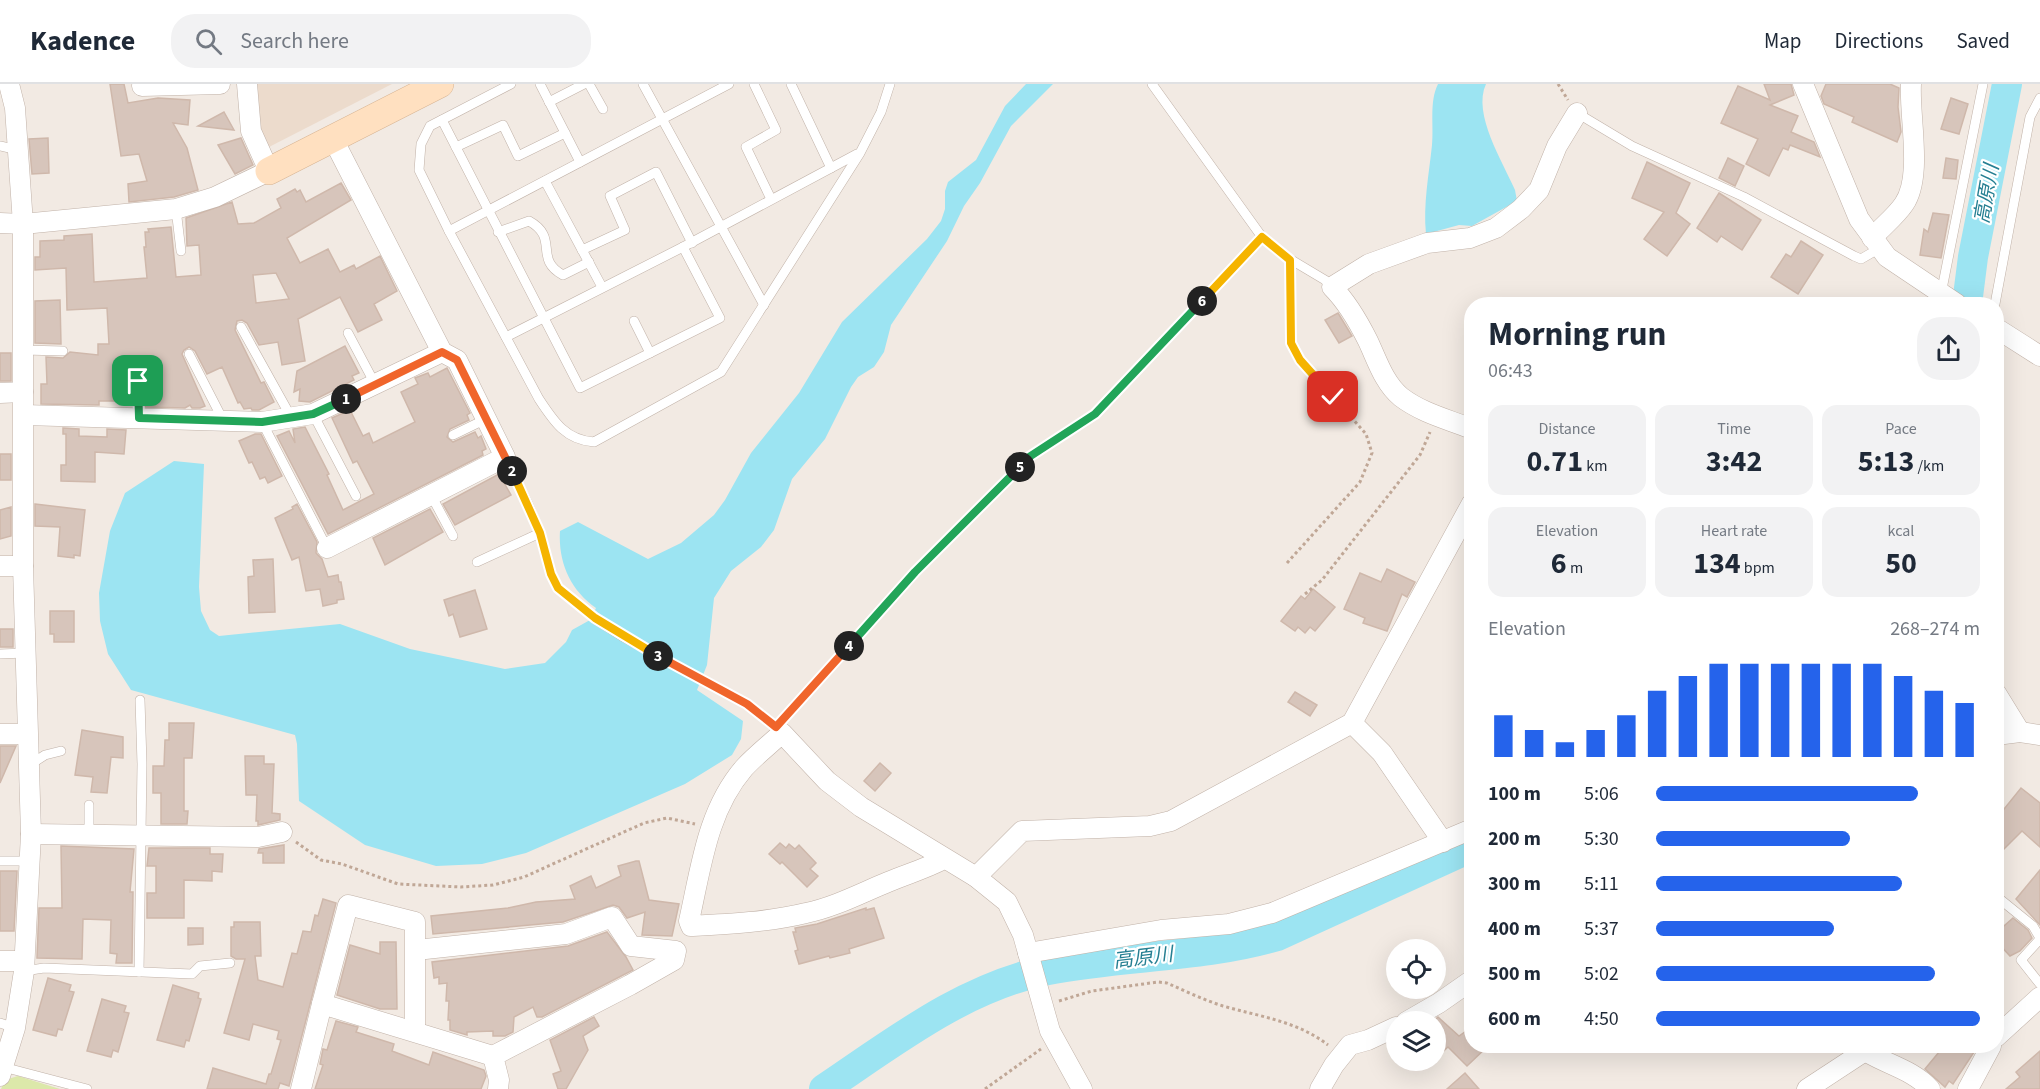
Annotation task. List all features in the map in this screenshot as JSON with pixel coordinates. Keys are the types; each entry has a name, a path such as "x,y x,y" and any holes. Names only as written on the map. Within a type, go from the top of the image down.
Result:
{"street":[{"path":"2,1071 7,1025 24,966 31,834 23,566 23,224 9,148 15,108 9,84"},
{"path":"142,86 220,84"},
{"path":"248,84 251,131 269,171"},
{"path":"0,223 23,224 176,209 214,197 333,140 440,84"},
{"path":"1803,84 1860,219 1887,257 1941,297"},
{"path":"1876,243 1904,204 1911,188 1913,165 1911,84"},
{"path":"1464,426 1442,416 1430,416 1401,397 1388,381 1341,296 1332,287 1369,264 1390,256 1427,243 1470,238 1496,228 1521,209 1539,190 1557,146 1577,113"},
{"path":"327,548 505,457 457,360 442,352 333,140"},
{"path":"2004,333 2040,356"},
{"path":"24,415 262,422 292,418 313,414 442,352"},
{"path":"0,393 23,392"},
{"path":"976,877 1022,831 1150,826 1171,821 1352,723 1464,518"},
{"path":"0,566 23,566"},
{"path":"2004,706 2020,732"},
{"path":"1352,723 1382,753 1443,842"},
{"path":"691,926 690,921 706,841 716,814 744,769 779,730 827,781 852,801 976,877 1007,902 1023,935 1050,1031 1082,1089"},
{"path":"2004,734 2020,732 2040,735"},
{"path":"0,734 27,734"},
{"path":"31,834 258,837 282,832"},
{"path":"1028,952 1071,943 1161,930 1229,924 1272,913 1464,833"},
{"path":"322,1004 493,1056 630,986 674,960 684,930 691,926 731,924 806,913 843,902 944,859"},
{"path":"301,1089 348,905 415,922 415,1031"},
{"path":"416,950 566,934 612,917 631,946 676,951"},
{"path":"0,961 24,966"},
{"path":"1425,1011 1464,986"},
{"path":"2004,1030 2040,997"},
{"path":"1320,1089 1350,1045 1368,1041 1386,1032"},
{"path":"1807,1089 1854,1053"},
{"path":"1871,1053 1919,1077 1930,1089"},
{"path":"1968,1089 1987,1053"},
{"path":"493,1056 499,1080 498,1089"}],"lane":[{"path":"511,84 430,126 421,144 419,170 449,231 553,421 567,435 581,441 594,442 722,372 860,153 881,112 890,84"},
{"path":"540,84 580,162"},
{"path":"549,102 584,84"},
{"path":"589,84 603,110"},
{"path":"643,84 764,305"},
{"path":"705,84 711,94"},
{"path":"449,231 729,84"},
{"path":"754,84 776,130 746,147 771,199"},
{"path":"791,84 831,168"},
{"path":"1152,84 1262,237 1290,260 1325,280 1332,287"},
{"path":"1947,297 1983,84"},
{"path":"1996,297 2030,117 2040,98"},
{"path":"1577,113 1632,146 1744,197 1854,256 1861,259 1876,243"},
{"path":"442,120 580,388 720,318 656,172 610,196 625,230 582,250"},
{"path":"456,147 503,124 518,156 565,133"},
{"path":"506,337 687,245 860,153"},
{"path":"545,181 602,287"},
{"path":"176,209 181,251"},
{"path":"498,232 530,221 540,227 545,235 547,261 553,270 562,275 589,262"},
{"path":"505,457 540,533 551,574 558,588 595,618 632,642 747,704 779,730 915,572 1029,457 1095,414 1262,237"},
{"path":"634,321 650,353"},
{"path":"241,327 292,418"},
{"path":"348,333 375,385"},
{"path":"23,350 63,351"},
{"path":"189,354 223,420"},
{"path":"138,381 139,418"},
{"path":"313,414 356,496"},
{"path":"453,435 486,419"},
{"path":"262,422 327,548"},
{"path":"431,495 453,536"},
{"path":"477,562 540,533"},
{"path":"0,654 25,653"},
{"path":"139,972 140,700"},
{"path":"28,766 45,755 61,751"},
{"path":"89,805 89,834"},
{"path":"0,861 28,861"},
{"path":"2004,902 2033,926 2040,939 2021,960 2040,984"},
{"path":"24,966 192,974 200,966 230,963"},
{"path":"2,1071 87,1089"}],"path":[{"path":"1287,563 1360,482 1372,453 1366,434 1300,360 1291,343 1290,260"},
{"path":"1305,594 1322,580 1420,455 1431,430 1430,416"},
{"path":"282,832 321,860 342,864 398,884 461,887 493,885 524,877 645,823 667,818 693,825 716,814"},
{"path":"1043,1005 1092,991 1158,982 1167,983 1222,1006 1290,1023 1314,1035 1342,1056"},
{"path":"985,1089 1041,1050"}],"shaded area":[{"path":"255,84 392,84 269,147 265,146 259,130"}],"green space":[{"path":"18,1076 60,1089 1,1089 5,1080"}],"water":[{"path":"1026,84 1053,84 1011,126 980,183 964,206 947,241 891,325 884,352 874,367 858,377 825,439 792,479 774,530 761,547 731,571 714,598 707,665 697,690 743,721 741,739 732,755 685,784 526,853 482,864 436,866 365,845 299,801 295,735 131,690 108,654 100,621 99,593 110,531 125,493 174,461 204,464 199,587 201,611 210,630 219,636 340,624 410,649 505,669 545,663 566,642 572,630 590,620 596,608 579,593 568,574 561,554 560,531 578,522 648,559 681,543 714,515 751,453 799,393 842,322 927,239 941,221 945,209 945,191 948,182 976,160 1005,106"},
{"path":"1438,84 1486,84 1483,109 1486,123 1515,190 1517,201 1472,226 1459,225 1426,234 1426,200 1432,145 1433,106"}],"building":[{"path":"110,84 124,84 128,103 158,98 190,100 188,125 173,123 187,148 198,190 174,197 129,202 128,184 147,181 139,154 121,156"},
{"path":"1764,84 1791,84 1794,95 1770,105 1798,116 1791,132 1814,142 1820,157 1790,145 1788,150 1783,148 1769,176 1746,164 1758,139 1721,123 1738,86 1770,100"},
{"path":"1826,84 1890,84 1899,88 1898,107 1901,132 1897,142 1852,122 1854,117 1824,104 1821,96"},
{"path":"1951,98 1968,104 1959,134 1941,129"},
{"path":"224,112 234,130 198,126"},
{"path":"48,138 49,173 32,174 29,139"},
{"path":"241,138 253,165 235,174 218,145"},
{"path":"1728,158 1744,166 1735,186 1719,178"},
{"path":"1946,158 1958,160 1956,179 1943,178"},
{"path":"1647,162 1690,183 1676,213 1690,224 1667,256 1644,239 1664,212 1632,198"},
{"path":"341,183 351,200 287,238 300,263 328,249 340,272 354,265 356,269 380,256 397,291 374,304 382,320 358,332 340,297 298,319 305,361 282,365 278,342 259,345 247,323 242,320 237,321 235,330 261,383 264,382 274,402 259,410 244,409 240,402 238,403 222,367 207,374 195,351 189,347 182,354 205,406 200,408 192,408 190,405 185,408 145,407 145,379 138,373 131,380 132,401 99,401 99,405 41,404 41,384 47,384 46,357 63,358 70,352 98,355 98,344 109,344 107,308 67,310 66,268 35,270 35,257 40,257 40,241 64,240 64,236 92,234 94,282 147,278 145,232 149,232 148,229 171,227 176,277 201,275 199,245 187,246 186,218 232,202 238,224 254,223 281,208 277,199 295,189 297,192 300,190 306,202","holes":["276,273 289,299 256,303 253,275"]},
{"path":"1719,193 1761,220 1742,250 1721,236 1717,242 1697,228"},
{"path":"1933,213 1949,215 1941,258 1920,255 1924,229 1928,232"},
{"path":"1801,241 1823,255 1798,294 1771,277 1786,254 1791,257"},
{"path":"60,300 61,344 35,343 35,301"},
{"path":"1338,313 1352,336 1339,343 1325,320"},
{"path":"345,346 359,373 352,376 354,380 310,402 299,401 300,389 294,392 297,371"},
{"path":"0,353 11,353 11,381 0,381"},
{"path":"447,368 470,413 467,415 469,420 450,429 447,437 453,442 475,432 478,438 481,436 486,449 482,451 483,455 328,534 277,436 289,431 295,443 293,429 305,427 329,474 327,475 343,510 374,494 357,461 353,463 332,418 350,410 363,436 369,433 373,443 415,422 401,392 418,384 415,378 428,373 430,377"},
{"path":"63,428 79,429 79,436 107,437 107,429 126,430 124,454 95,452 95,482 61,481 61,465 66,465 66,434 63,434"},
{"path":"255,434 261,434 282,476 268,483 265,477 260,479 252,462 249,463 239,441"},
{"path":"0,454 11,454 11,480 0,480"},
{"path":"499,474 511,495 455,525 443,504"},
{"path":"35,504 85,510 80,556 74,555 74,558 58,556 60,527 35,526"},
{"path":"297,504 317,542 316,553 322,559 328,577 338,575 339,582 341,582 344,599 337,600 337,603 323,606 320,589 306,591 299,557 292,560 275,518 293,509 292,507"},
{"path":"11,507 11,536 0,539 0,510"},
{"path":"430,509 443,532 385,565 373,538"},
{"path":"273,559 275,612 249,613 248,577 254,576 253,560"},
{"path":"1387,569 1415,582 1407,597 1402,594 1387,631 1363,623 1365,618 1344,609 1360,573 1381,582"},
{"path":"1313,589 1335,607 1315,631 1310,627 1305,633 1298,627 1295,631 1281,621 1301,596 1305,599"},
{"path":"475,590 487,629 460,637 453,614 449,616 444,600"},
{"path":"50,611 74,611 74,642 54,642 54,634 50,634"},
{"path":"0,629 13,629 13,647 0,647"},
{"path":"1295,692 1317,705 1310,716 1288,702"},
{"path":"169,723 194,723 192,758 184,758 184,811 188,811 187,824 161,824 161,793 153,793 153,766 164,766 165,740 169,740"},
{"path":"82,730 123,737 123,758 111,757 107,793 91,792 93,777 75,775"},
{"path":"0,746 16,746 0,783"},
{"path":"245,756 264,756 264,764 274,764 272,813 280,814 280,820 258,825 256,821 257,795 246,795"},
{"path":"880,763 891,773 875,791 864,781"},
{"path":"2021,788 2040,803 2040,847 2022,831 2004,849 2004,809"},
{"path":"780,843 786,848 789,844 795,849 799,845 816,863 810,869 818,876 807,887 782,862 780,864 769,854"},
{"path":"284,845 284,863 263,863 263,853 258,853 259,849"},
{"path":"61,846 134,849 130,892 133,892 132,963 116,963 117,954 110,953 111,920 83,919 82,959 37,958 39,908 62,908"},
{"path":"149,848 210,848 210,854 223,854 222,872 212,871 212,881 184,880 184,918 147,918 147,893 156,893 156,866 147,866"},
{"path":"639,861 649,900 679,904 672,936 642,935 645,912 627,918 619,907 613,905 563,922 433,934 431,916 575,899 570,886 591,876 596,888 621,876 618,866"},
{"path":"2040,870 2040,925 2016,899"},
{"path":"0,871 17,871 14,931 0,931"},
{"path":"323,899 336,903 289,1086 280,1083 278,1089 207,1089 213,1068 266,1084 281,1040 277,1039 279,1031 253,1024 249,1040 224,1033 245,959 236,959 231,956 231,927 234,927 234,922 260,922 261,956 255,956 258,980 283,987 292,953 297,954 303,931 311,932 315,915 318,916"},
{"path":"866,908 866,910 874,908 884,938 849,949 850,953 799,964 795,951 798,950 793,932 796,932 795,928 817,924"},
{"path":"2013,918 2028,930 2032,938 2020,951 2010,956 2004,950 2004,926"},
{"path":"188,928 203,928 203,944 188,945"},
{"path":"607,932 633,970 542,1017 537,1017 533,1007 514,1017 513,1032 505,1036 493,1036 493,1031 467,1032 467,1035 450,1030 449,1001 446,1001 447,983 439,984 439,977 434,978 432,962 568,946"},
{"path":"380,942 396,942 397,1009 380,1009 337,995 350,945 380,954"},
{"path":"48,978 71,985 69,991 74,992 62,1030 58,1029 56,1036 33,1030"},
{"path":"173,985 199,993 198,998 201,999 189,1041 186,1040 184,1047 157,1040"},
{"path":"102,999 126,1006 124,1012 129,1013 118,1052 113,1050 111,1057 87,1051"},
{"path":"594,1017 599,1026 583,1036 588,1050 566,1089 558,1089 553,1074 561,1071 550,1040"},
{"path":"336,1021 358,1027 356,1032 394,1044 392,1051 429,1065 433,1052 484,1070 486,1076 481,1089 315,1089 323,1065 320,1064 323,1049 327,1050"},
{"path":"1446,1024 1459,1036 1464,1033 1464,1053 1481,1053 1467,1066 1448,1047 1446,1049"},
{"path":"2040,1051 2040,1089 2006,1089 2020,1077 2016,1072"},
{"path":"1938,1053 1973,1053 1953,1084 1949,1081 1945,1087 1925,1069"},
{"path":"1465,1073 1479,1089 1447,1089"}],"waterway":[{"name":"高原川","path":"1968,297 1973,257 2007,84"},
{"name":"高原川","path":"824,1089 903,1035 987,989 1048,970 1220,948 1277,936 1464,851"}],"route":[{"path":"138,381 139,418 262,422 313,414 442,352 457,360 528,504 540,533 551,574 558,588 622,636 747,704 776,727 915,572 1029,457 1095,414 1262,237 1290,260 1291,343 1300,360 1333,397"}]}
